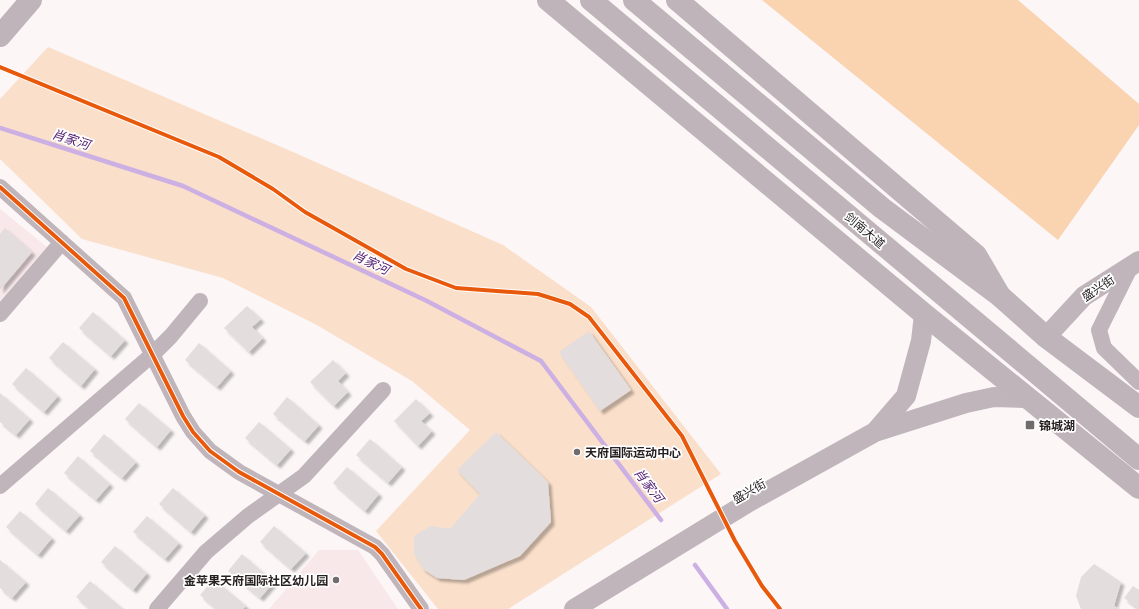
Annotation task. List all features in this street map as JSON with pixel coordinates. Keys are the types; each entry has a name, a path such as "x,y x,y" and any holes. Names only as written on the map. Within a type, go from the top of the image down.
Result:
{"main road":[{"path":"0,36 31,0"},
{"path":"548,0 924,314 1139,488"},
{"name":"剑南大道","path":"591,0 1139,459"},
{"path":"634,0 882,208 1000,296 1046,338 1139,407"},
{"path":"677,0 976,255 1000,296"}],"street":[{"path":"0,187 124,298 183,416 193,432 210,451 239,472 375,547 382,554 421,609"},
{"path":"0,314 62,242"},
{"path":"1135,264 1099,330 1104,348 1139,382"},
{"name":"盛兴街","path":"1046,338 1084,296 1135,264"},
{"path":"0,486 153,354 171,336 200,301"},
{"path":"875,432 906,396 922,341 924,314"},
{"path":"157,609 206,552 248,516 304,476 383,390"},
{"path":"875,432 966,403 994,397 1027,398"},
{"name":"盛兴街","path":"574,609 749,502 875,432"}],"shaded area":[{"path":"762,0 1018,0 1139,104 1139,125 1058,240"},
{"path":"48,47 293,152 503,245 591,307 721,474 508,609 438,609 376,531 470,430 412,381 315,324 223,278 82,239 0,159 0,99"},
{"path":"0,209 47,247 0,301"},
{"name":"金苹果天府国际社区幼儿园","path":"319,550 358,550 398,609 269,609"}],"building":[{"path":"5,228 32,252 0,290 0,234"},
{"path":"247,306 261,319 252,327 263,338 249,352 224,328"},
{"path":"93,312 125,340 111,356 79,328"},
{"path":"589,331 631,390 600,411 559,352"},
{"path":"63,342 95,369 81,386 49,358"},
{"path":"199,343 231,371 217,387 185,360"},
{"path":"333,360 346,373 338,381 348,392 334,406 310,382"},
{"path":"26,368 58,396 44,412 12,384"},
{"path":"0,393 30,419 16,435 0,422"},
{"path":"287,397 319,425 305,441 273,414"},
{"path":"416,399 430,413 421,421 432,431 418,446 394,421"},
{"path":"139,403 171,430 157,447 125,419"},
{"path":"259,422 291,449 277,465 245,438"},
{"path":"496,432 548,482 551,522 520,556 464,580 437,578 423,569 414,553 414,536 431,526 450,529 480,494 457,470"},
{"path":"104,434 136,462 122,478 90,451"},
{"path":"370,439 402,467 388,483 356,455"},
{"path":"78,456 110,484 96,500 64,473"},
{"path":"347,467 379,494 365,511 333,483"},
{"path":"48,488 80,515 66,531 35,504"},
{"path":"173,488 205,515 191,532 159,504"},
{"path":"20,511 52,538 38,555 6,527"},
{"path":"147,516 179,543 165,559 133,532"},
{"path":"274,526 306,553 291,569 260,542"},
{"path":"115,546 147,573 133,590 101,562"},
{"path":"242,554 274,582 260,598 228,571"},
{"path":"0,560 26,582 12,598 0,588"},
{"path":"1094,564 1121,582 1114,606 1120,609 1081,609 1076,596 1081,577"},
{"path":"214,579 246,606 243,609 216,609 200,595"},
{"path":"90,581 122,608 90,609 76,597"},
{"path":"1133,586 1139,590 1139,609 1124,598"}],"waterway":[{"name":"肖家河","path":"0,128 183,186 427,301 541,361 661,520"},
{"name":"肖家河","path":"695,565 727,609"}],"cycle path":[{"path":"0,67 219,157 273,189 305,212 406,269 456,288 538,294 570,304 589,317 682,436 735,541 762,586 780,609"},
{"path":"0,187 124,298 183,416 193,432 210,451 239,472 375,547 382,554 421,609"}],"place":[{"name":"锦城湖","path":"1030,425"},
{"name":"天府国际运动中心","path":"577,452"},
{"name":"金苹果天府国际社区幼儿园","path":"336,580"}]}
